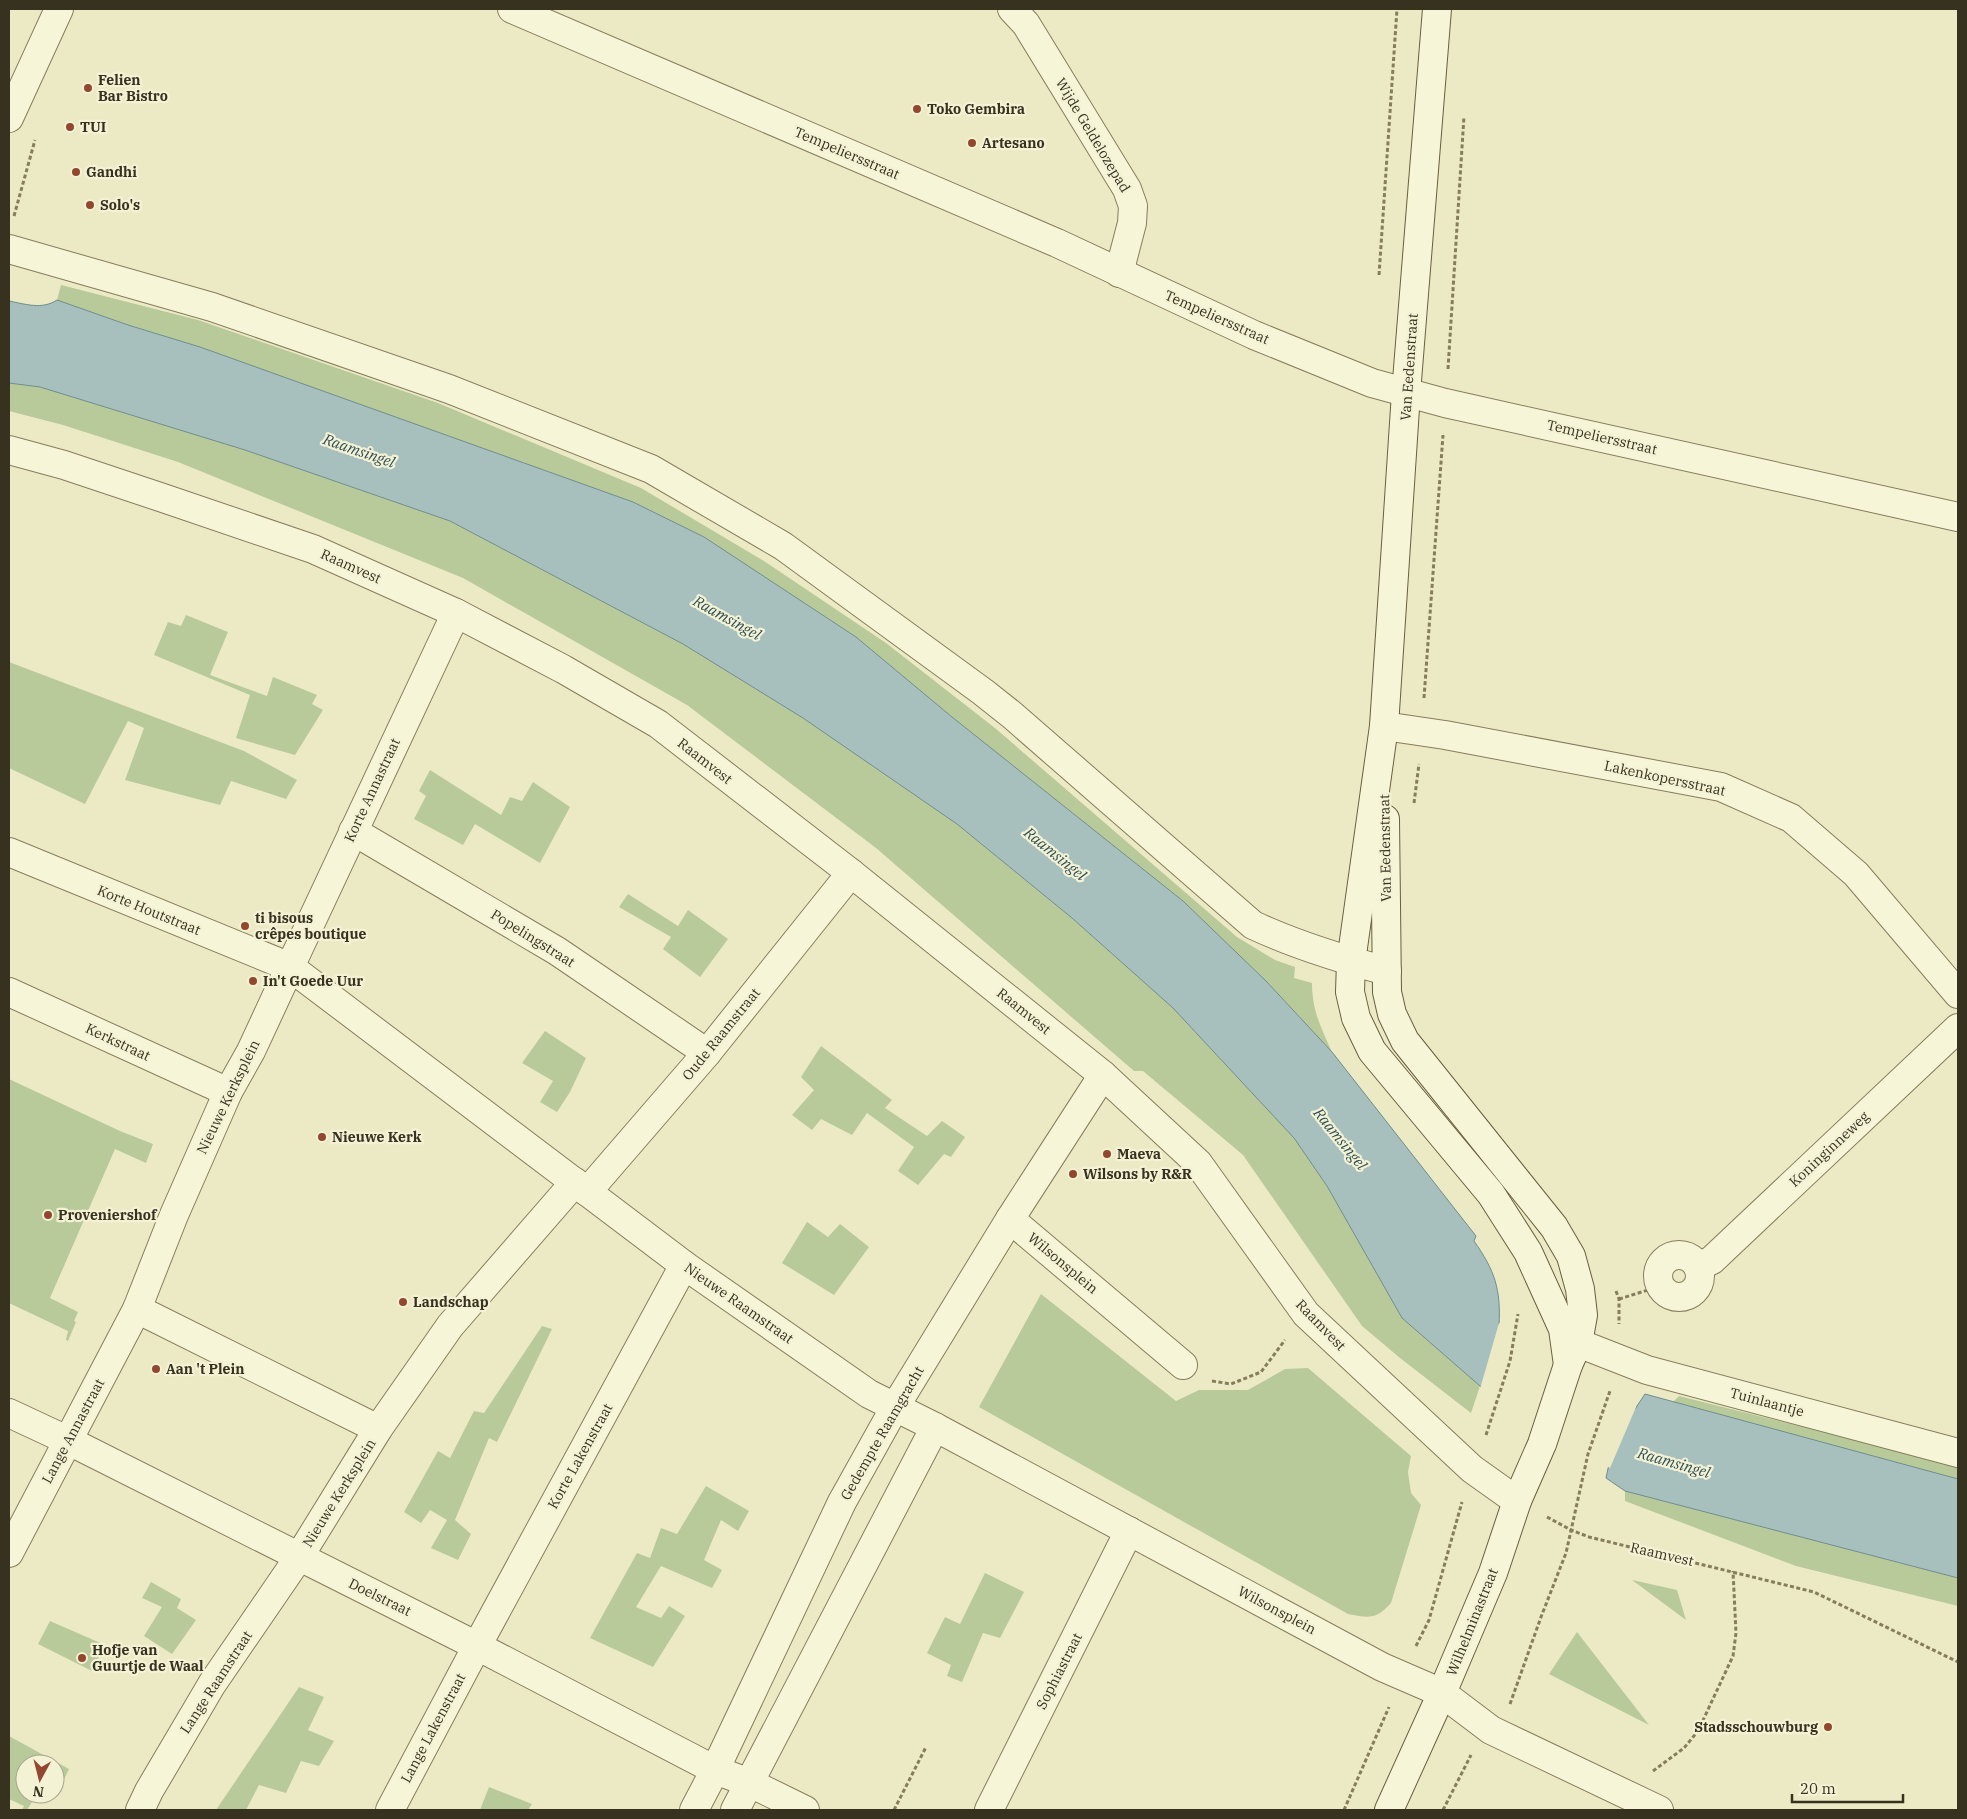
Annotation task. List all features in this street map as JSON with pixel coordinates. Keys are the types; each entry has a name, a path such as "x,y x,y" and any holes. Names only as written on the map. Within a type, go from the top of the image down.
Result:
{"street":[{"path":"9,118 59,9"},
{"name":"Tempeliersstraat","path":"512,9 1048,239 1254,335 1372,383 1445,403 1958,517"},
{"name":"Wijde Geldelozepad","path":"1012,9 1026,24 1126,189 1133,206 1132,223 1119,273"},
{"name":"Van Eedenstraat","path":"1351,962 1384,726 1406,393 1437,9"},
{"path":"9,250 212,307 449,389 651,469 783,546 990,698 1012,715 1253,925 1283,939 1351,962 1387,970 1387,992 1392,1014 1406,1041 1554,1227 1571,1256 1580,1289 1583,1315 1573,1354"},
{"name":"Raamvest","path":"9,450 163,498 313,549 456,613 563,669 658,724 851,873 1103,1075 1198,1164 1306,1314 1472,1469 1518,1501"},
{"name":"Korte Annastraat","path":"290,967 456,613"},
{"name":"Van Eedenstraat","path":"1384,726 1387,970"},
{"name":"Lakenkopersstraat","path":"1384,726 1422,731 1721,787 1791,818 1856,874 1958,994"},
{"name":"Popelingstraat","path":"353,830 557,951 707,1053"},
{"name":"Korte Houtstraat","path":"9,852 290,967"},
{"name":"Oude Raamstraat","path":"581,1187 707,1053 851,873"},
{"path":"1351,962 1350,992 1356,1018 1372,1051 1491,1194 1528,1252 1573,1354"},
{"path":"290,967 581,1187"},
{"name":"Nieuwe Kerksplein","path":"290,967 251,1051 228,1092 174,1215 137,1309 378,1429"},
{"name":"Kerkstraat","path":"9,992 228,1092"},
{"name":"Koninginneweg","path":"1660,1286 1667,1294 1672,1296 1687,1296 1698,1286 1701,1276 1698,1267 1712,1260 1958,1028"},
{"name":"Gedempte Raamgracht","path":"694,1810 715,1770 842,1502 896,1407 1010,1219 1103,1075"},
{"name":"Nieuwe Kerksplein","path":"299,1557 378,1429 450,1326 581,1187"},
{"name":"Nieuwe Raamstraat","path":"581,1187 684,1266 869,1394 896,1407"},
{"name":"Wilsonsplein","path":"1010,1219 1184,1365"},
{"name":"Korte Lakenstraat","path":"477,1646 684,1266"},
{"name":"Lange Annastraat","path":"9,1553 137,1309"},
{"name":"Tuinlaantje","path":"1573,1354 1647,1370 1958,1453"},
{"name":"Wilhelminastraat","path":"1389,1810 1442,1693 1493,1573 1573,1354"},
{"name":"Wilsonsplein","path":"896,1407 1382,1667 1442,1693 1491,1730 1659,1810"},
{"name":"Doelstraat","path":"9,1413 69,1441 477,1646 715,1770 750,1782 805,1810"},
{"path":"735,1810 935,1427"},
{"name":"Sophiastraat","path":"989,1810 1130,1531"},
{"name":"Lange Raamstraat","path":"140,1810 149,1791 212,1684 299,1557"},
{"name":"Lange Lakenstraat","path":"390,1810 477,1646"}],"path":[{"path":"1414,803 1422,731 1465,107"},
{"path":"1613,1283 1619,1299 1660,1286"},
{"path":"1184,1365 1206,1380 1232,1384 1261,1372 1306,1314"},
{"path":"1498,1399 1510,1361 1515,1333"},
{"path":"1443,1810 1477,1743 1502,1721 1508,1712 1541,1617 1566,1553 1588,1454 1610,1391"},
{"path":"1344,1810 1429,1620 1472,1469"},
{"name":"Raamvest","path":"1518,1501 1571,1530 1589,1537 1814,1592 1958,1662"},
{"path":"1665,1762 1684,1748 1698,1731 1732,1656 1736,1632 1733,1571"},
{"path":"894,1810 926,1747"}],"green space":[{"path":"61,285 198,320 438,403 641,488 764,561 886,643 995,728 1237,937 1275,960 1295,967 1294,978 1312,983 1315,1010 1332,1052 1266,981 1183,901 952,717 856,637 704,537 633,502 200,347 128,325 57,300"},
{"path":"9,383 40,387 245,450 450,521 683,644 803,718 957,824 1072,918 1173,1008 1294,1138 1327,1186 1402,1318 1480,1386 1471,1413 1362,1326 1243,1155 1143,1071 1134,1071 876,848 687,705 463,578 178,462 63,425 9,411"},
{"path":"186,615 228,632 210,675 267,696 273,677 317,695 312,704 323,710 295,755 236,738 250,695 154,655 168,622 181,626"},
{"path":"9,662 244,751 297,780 286,799 231,781 220,805 125,780 144,728 128,721 85,804 9,768"},
{"path":"430,770 501,815 510,797 522,801 533,782 570,807 540,863 475,824 463,845 414,819 426,796 419,791"},
{"path":"628,894 678,926 688,910 728,939 700,977 663,949 671,937 619,907"},
{"path":"545,1031 586,1058 570,1092 557,1112 540,1102 553,1081 522,1063"},
{"path":"821,1046 892,1100 885,1108 927,1136 942,1121 965,1137 951,1157 944,1154 918,1185 898,1171 914,1147 867,1113 852,1135 821,1119 812,1130 792,1115 814,1090 801,1077"},
{"name":"Proveniershof","path":"9,1079 120,1131 153,1144 146,1163 115,1149 50,1298 78,1312 68,1341 66,1340 68,1331 9,1303"},
{"path":"807,1222 828,1237 840,1224 869,1247 834,1295 782,1263"},
{"path":"1041,1294 1176,1401 1199,1390 1248,1390 1285,1369 1308,1368 1411,1456 1408,1472 1411,1493 1421,1505 1391,1603 1386,1609 1376,1615 1367,1617 1348,1614 979,1407"},
{"path":"542,1326 552,1329 497,1442 489,1438 455,1520 471,1534 458,1560 431,1548 447,1520 430,1510 421,1523 404,1512 438,1451 450,1458 474,1411 484,1413"},
{"path":"1679,1396 1958,1466 1958,1479 1673,1402"},
{"path":"706,1486 749,1511 738,1531 721,1520 704,1560 722,1570 712,1588 661,1566 636,1607 661,1618 669,1606 685,1616 653,1667 590,1638 637,1553 650,1558 661,1528 677,1534"},
{"path":"1625,1491 1958,1578 1958,1606 1796,1566 1625,1501"},
{"path":"985,1573 1024,1592 1000,1638 983,1633 962,1682 947,1676 951,1665 927,1653 945,1617 960,1624"},
{"path":"1632,1580 1677,1590 1686,1620"},
{"path":"151,1582 181,1599 177,1608 196,1620 172,1654 144,1636 162,1607 142,1598"},
{"name":"Hofje van Guurtje de Waal","path":"50,1621 105,1645 92,1671 38,1644"},
{"path":"1577,1632 1649,1725 1549,1674"},
{"path":"299,1687 324,1697 308,1730 334,1741 319,1766 301,1761 286,1793 259,1785 246,1810 216,1810"},
{"path":"9,1736 42,1754 15,1754 15,1802 9,1799"},
{"path":"65,1767 69,1769 65,1777"},
{"path":"489,1787 532,1804 528,1810 480,1810"},
{"path":"20,1804 31,1804 27,1810 22,1810 24,1806"}],"water":[{"name":"Raamsingel","path":"57,300 128,325 200,347 633,502 704,537 856,637 952,717 1183,901 1266,981 1332,1052 1476,1236 1474,1241 1492,1271 1498,1291 1499,1326 1635,1409 1645,1394 1958,1479 1958,1578 1625,1491 1606,1478 1609,1464 1480,1386 1402,1318 1327,1186 1294,1138 1173,1008 1072,918 957,824 803,718 683,644 450,521 245,450 40,387 9,383 9,301 39,306"}],"pier":[{"path":"1499,1323 1636,1407 1610,1468 1480,1389"}],"place":[{"name":"Felien Bar Bistro","path":"88,88"},
{"name":"Toko Gembira","path":"917,109"},
{"name":"TUI","path":"70,127"},
{"name":"Artesano","path":"972,143"},
{"name":"Gandhi","path":"76,172"},
{"name":"Solo's","path":"90,205"},
{"name":"ti bisous crêpes boutique","path":"245,926"},
{"name":"In't Goede Uur","path":"253,981"},
{"name":"Nieuwe Kerk","path":"322,1137"},
{"name":"Maeva","path":"1107,1154"},
{"name":"Wilsons by R&R","path":"1073,1174"},
{"name":"Proveniershof","path":"48,1215"},
{"name":"Landschap","path":"403,1302"},
{"name":"Aan 't Plein","path":"156,1369"},
{"name":"Hofje van Guurtje de Waal","path":"82,1658"},
{"name":"Stadsschouwburg","path":"1828,1727"}]}
